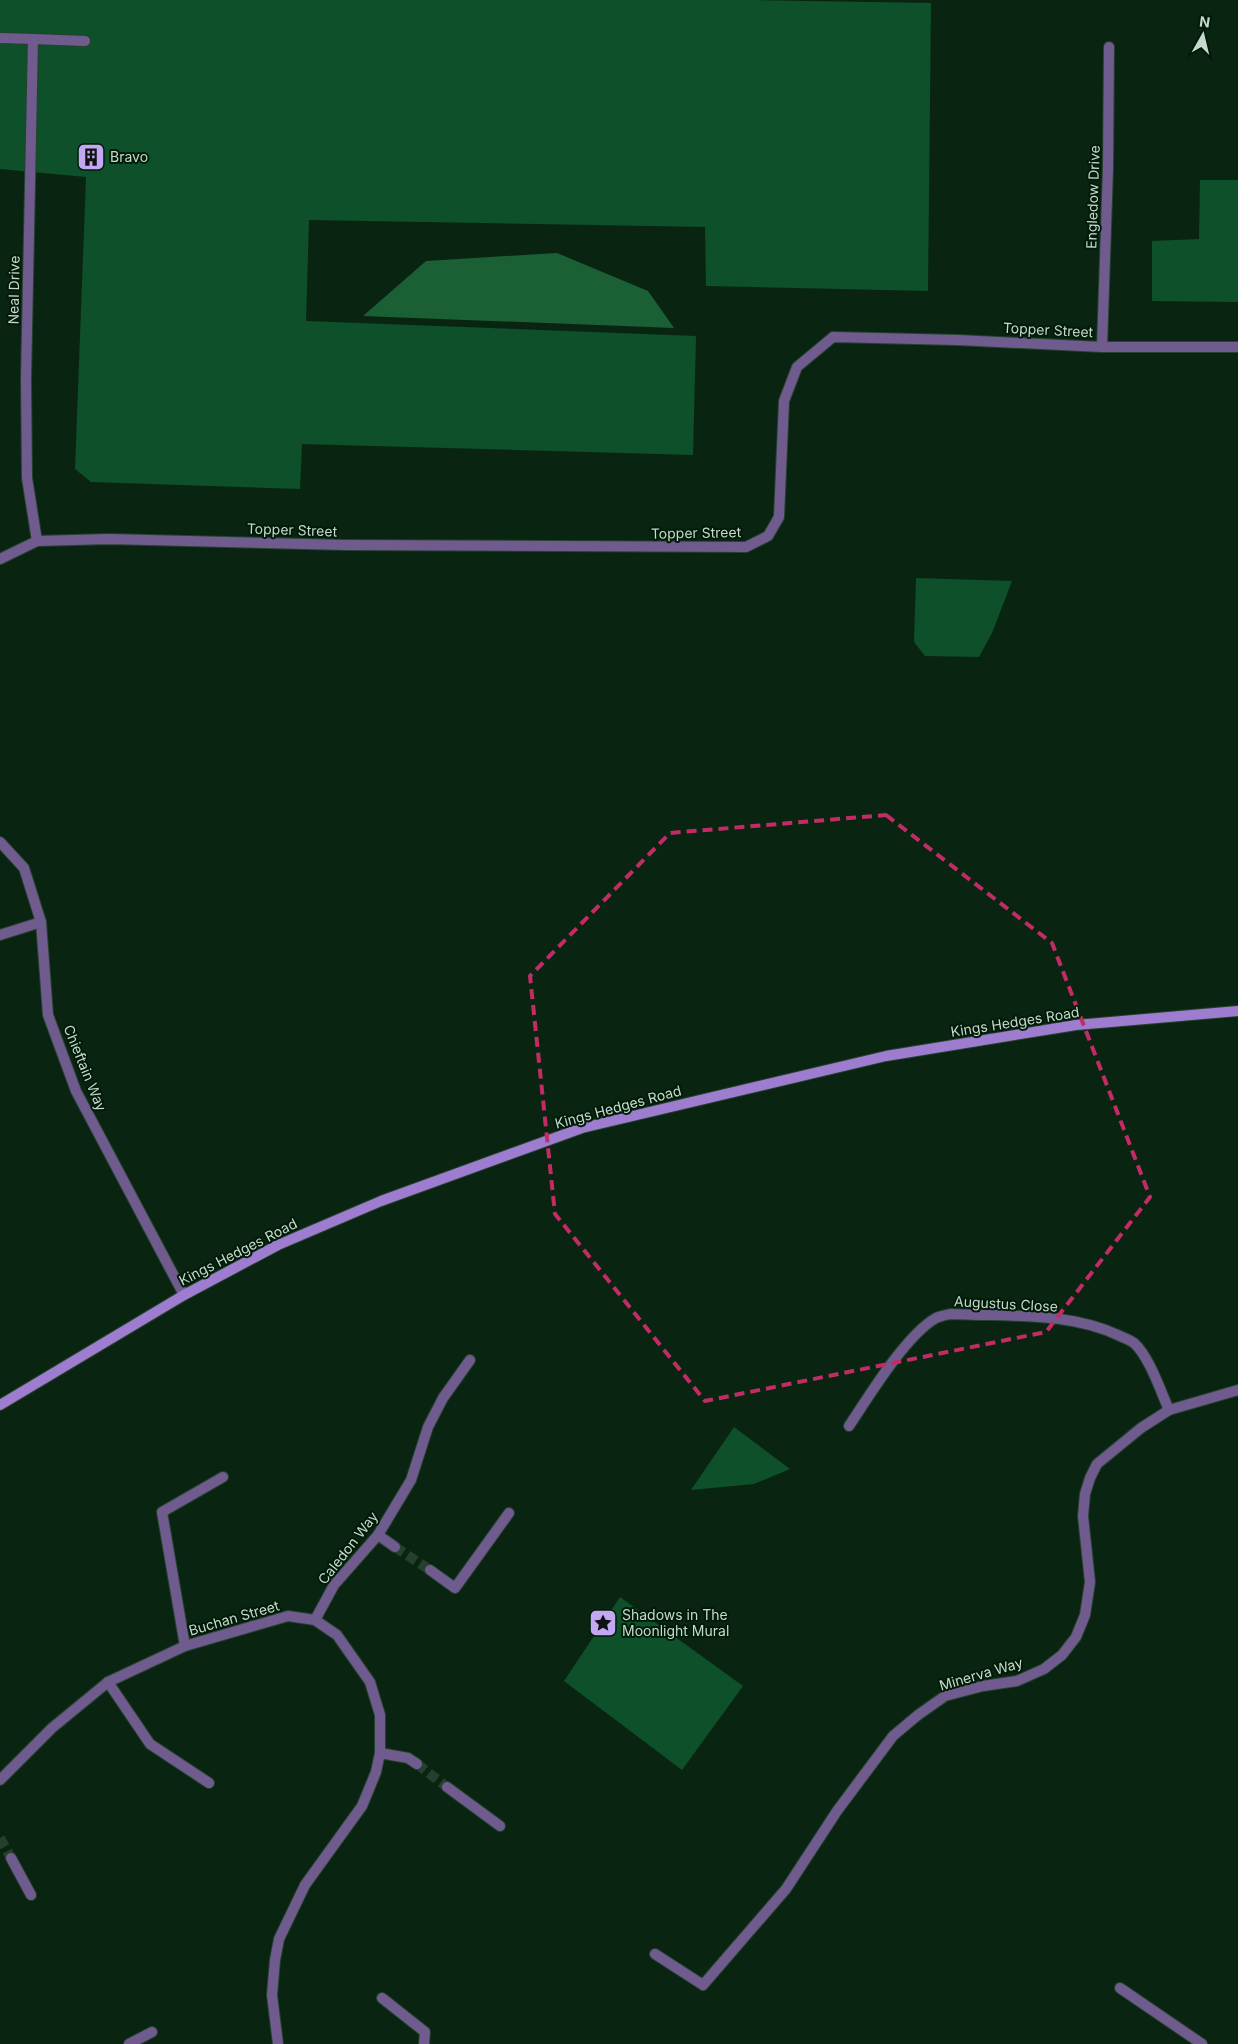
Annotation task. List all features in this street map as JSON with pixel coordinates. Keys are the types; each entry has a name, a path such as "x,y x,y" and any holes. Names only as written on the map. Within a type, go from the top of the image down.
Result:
{"street":[{"path":"0,38 85,41"},
{"name":"Neal Drive","path":"33,39 26,378 27,478 38,541"},
{"name":"Engledow Drive","path":"1102,347 1108,168 1109,47"},
{"name":"Topper Street","path":"0,559 38,541 109,539 346,546 746,547 768,536 779,517 784,401 797,367 833,337 958,340 1102,347 1238,347"},
{"name":"Chieftain Way","path":"0,842 24,868 41,922 48,1015 76,1091 184,1295"},
{"path":"0,935 41,922"},
{"name":"Kings Hedges Road","path":"0,1405 184,1295 278,1245 380,1201 582,1128 886,1056 1076,1025 1238,1011"},
{"name":"Augustus Close","path":"849,1426 903,1348 924,1326 938,1317 951,1314 1045,1317 1097,1326 1111,1332 1134,1343 1151,1367 1169,1410"},
{"name":"Caledon Way","path":"315,1620 334,1586 378,1535 411,1480 428,1427 443,1398 470,1360"},
{"name":"Minerva Way","path":"655,1954 703,1985 786,1890 837,1811 893,1736 945,1696 984,1686 1017,1681 1044,1669 1062,1655 1076,1637 1085,1615 1090,1582 1083,1516 1085,1494 1097,1464 1125,1440 1169,1410 1238,1390"},
{"path":"185,1646 162,1512 223,1477"},
{"path":"430,1570 455,1588 509,1513"},
{"path":"378,1535 395,1547"},
{"name":"Buchan Street","path":"0,1778 52,1728 108,1682 185,1646 288,1616 315,1620 337,1635 370,1682 380,1715 380,1753 376,1772 362,1806 305,1885 279,1939 272,1996 278,2044"},
{"path":"108,1682 150,1744 209,1783"},
{"path":"380,1753 408,1758 417,1764"},
{"path":"447,1787 500,1826"},
{"path":"11,1858 32,1895"},
{"path":"1120,1988 1202,2044"},
{"path":"382,1998 425,2032 424,2044"},
{"path":"128,2044 152,2032"}],"highlighted area":[{"path":"886,815 1052,943 1150,1197 1046,1332 705,1401 555,1214 530,976 670,833"}],"green space":[{"path":"0,0 754,0 931,3 928,291 706,286 705,227 309,220 306,321 696,336 693,455 302,444 300,489 91,482 75,469 86,177 0,169"},
{"path":"1200,180 1238,180 1238,302 1152,301 1152,241 1199,239"},
{"path":"557,253 648,291 674,328 363,316 426,261"},
{"path":"916,578 1012,581 992,633 979,657 925,656 914,642"},
{"path":"734,1427 790,1469 754,1484 691,1490"},
{"path":"620,1597 743,1686 682,1770 564,1681"}],"tunnel":[{"path":"395,1547 430,1570"},
{"path":"417,1764 447,1787"},
{"path":"0,1838 11,1858"}],"place":[{"name":"Bravo","path":"91,157"},
{"name":"Shadows in The Moonlight Mural","path":"603,1623"}]}
